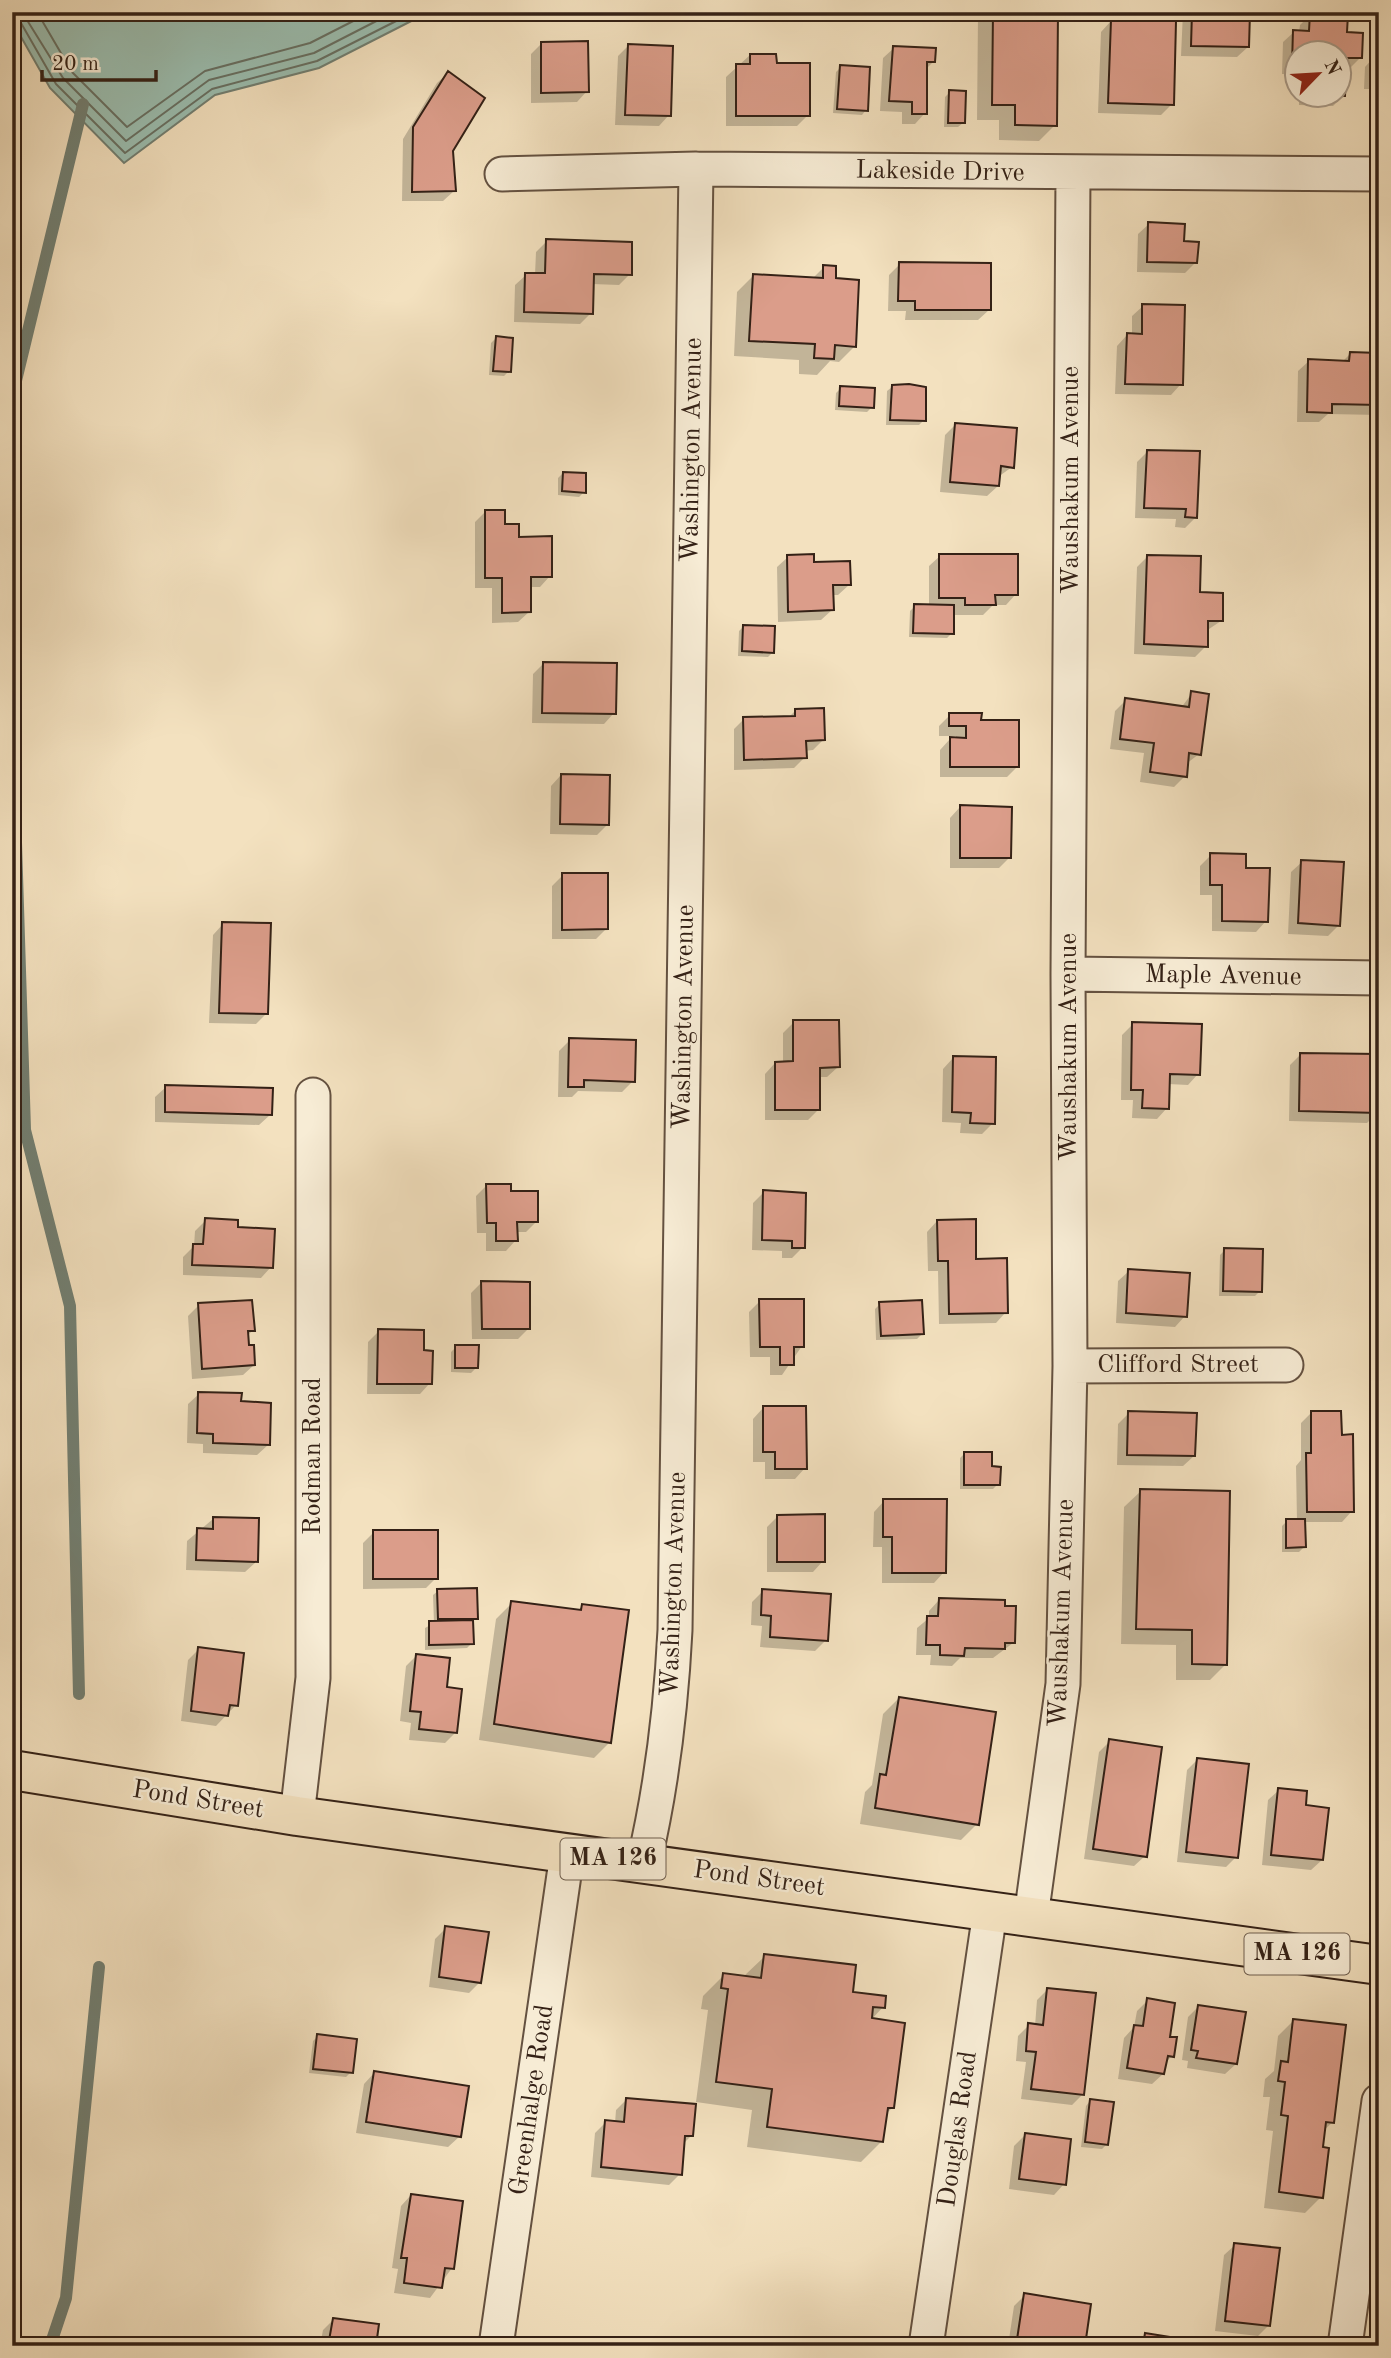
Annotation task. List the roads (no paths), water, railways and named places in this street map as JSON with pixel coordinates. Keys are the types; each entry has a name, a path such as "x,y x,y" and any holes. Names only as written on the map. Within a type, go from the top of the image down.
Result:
{"main road":[{"name":"Pond Street","path":"12,1770 298,1816 1379,1965"}],"street":[{"name":"Lakeside Drive","path":"502,174 696,169 1073,174 1379,174"},
{"name":"Washington Avenue","path":"644,1862 660,1791 670,1716 676,1630 696,169"},
{"name":"Waushakum Avenue","path":"1031,1917 1063,1684 1070,1366 1068,974 1073,174"},
{"name":"Maple Avenue","path":"1068,974 1379,978"},
{"name":"Rodman Road","path":"298,1816 313,1678 313,1095"},
{"name":"Clifford Street","path":"1070,1366 1286,1365"},
{"name":"Greenhalge Road","path":"496,2346 567,1854"},
{"name":"Douglas Road","path":"926,2346 990,1912"},
{"path":"1345,2346 1379,2101"}],"water":[{"path":"12,12 429,12 319,68 215,95 124,163 50,88 12,21"}],"waterway":[{"path":"12,397 83,104"},
{"path":"12,715 25,1130 70,1306 79,1694"},
{"path":"50,2346 66,2298 99,1967"}]}
